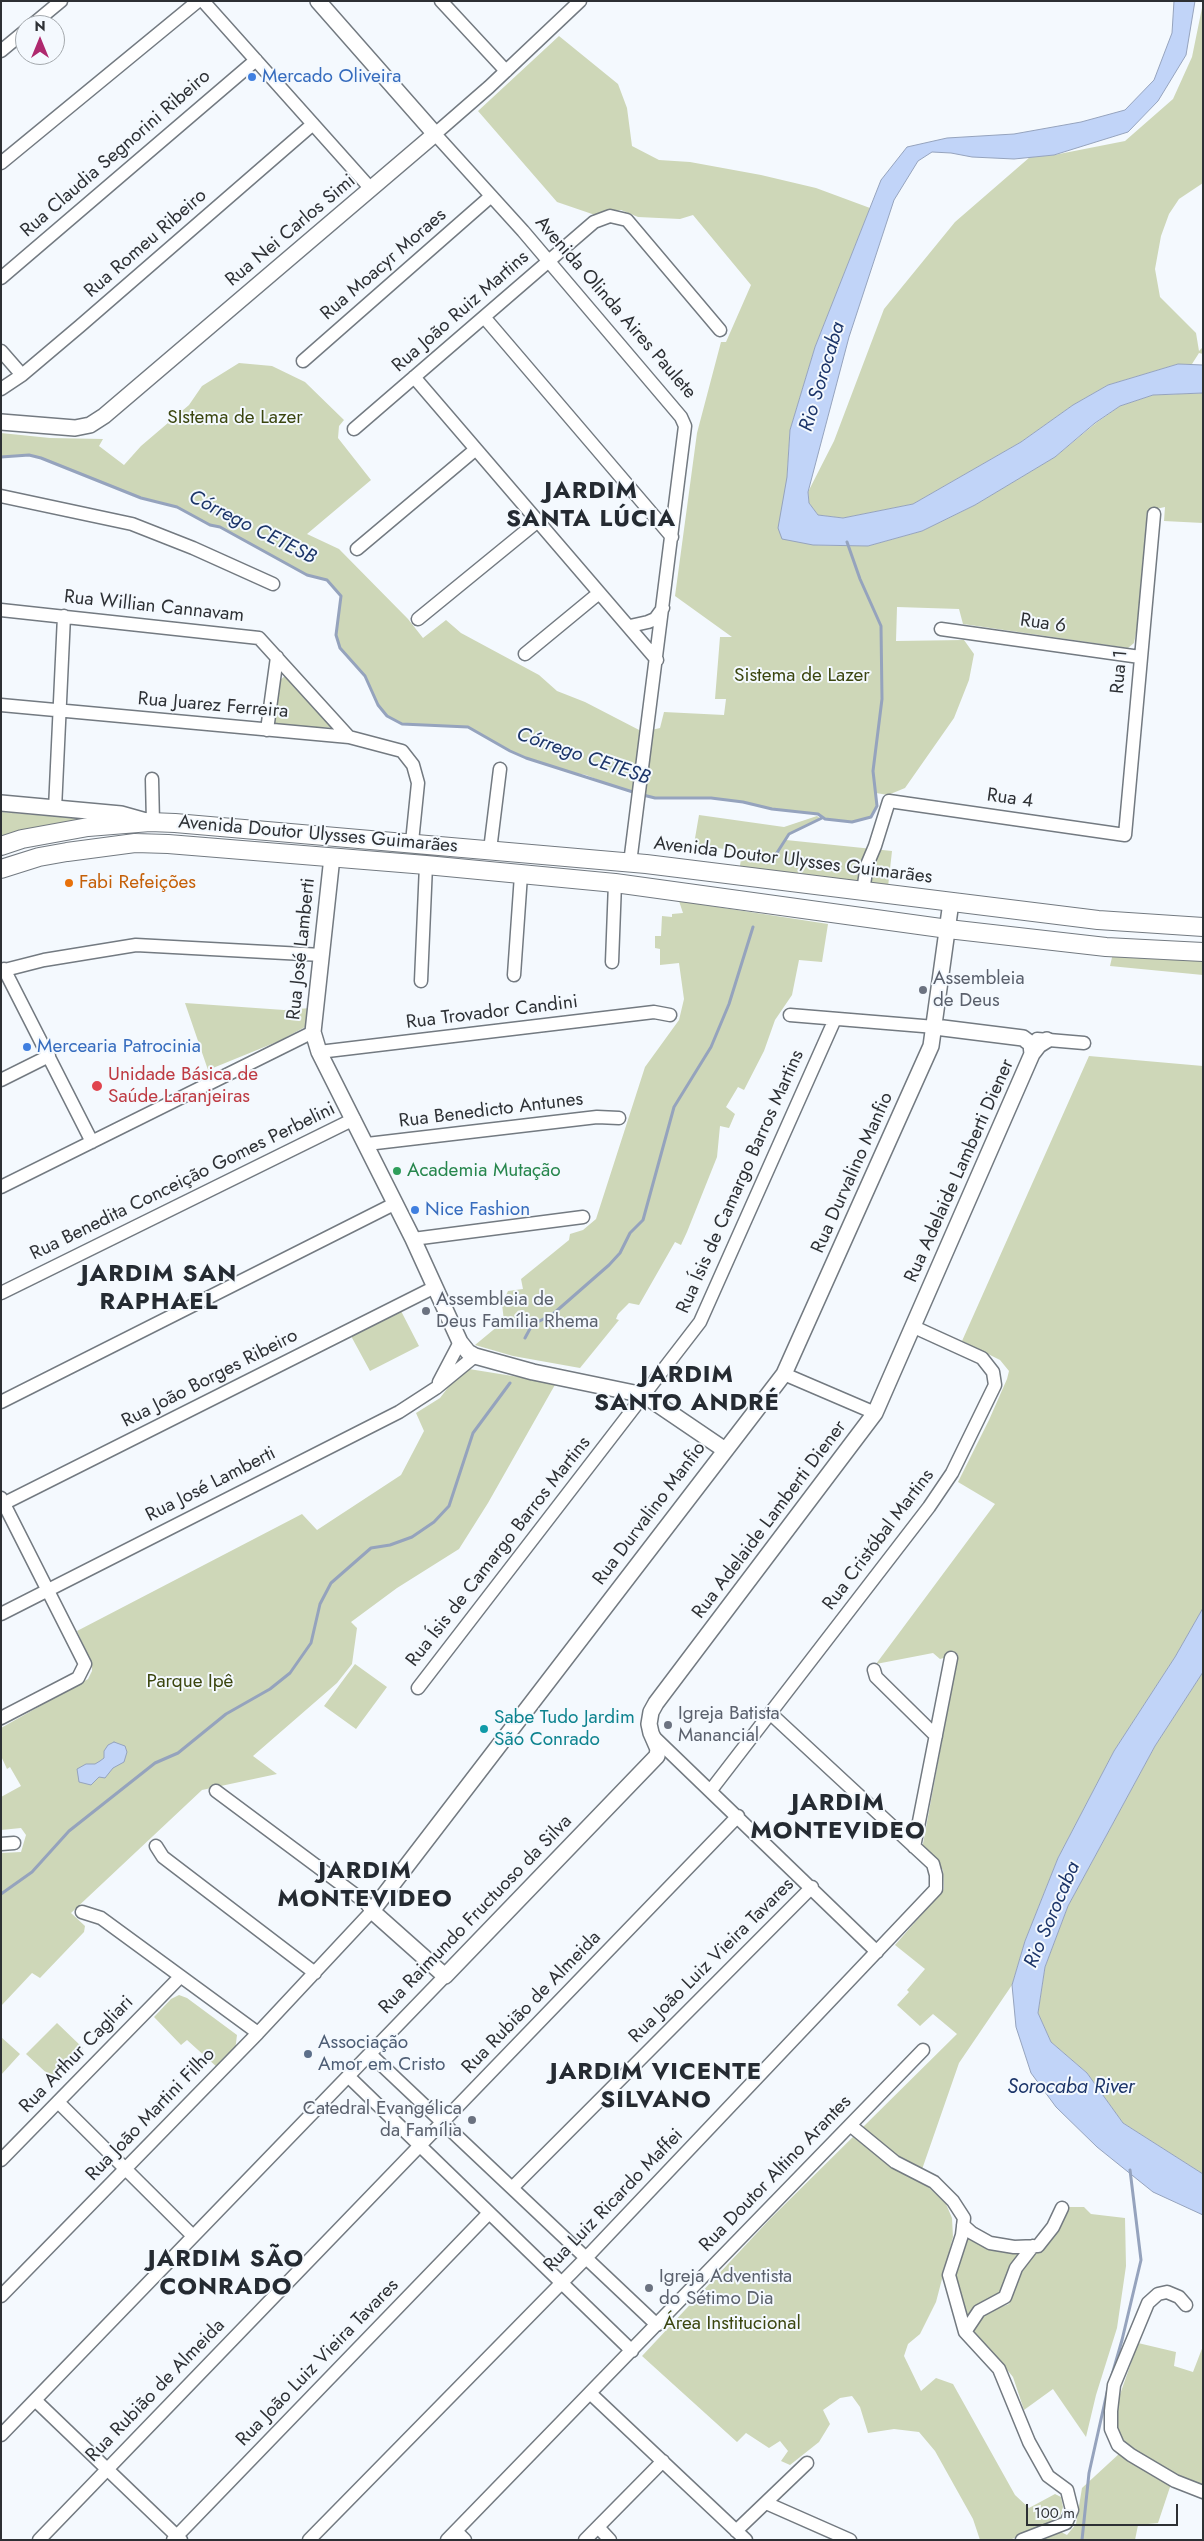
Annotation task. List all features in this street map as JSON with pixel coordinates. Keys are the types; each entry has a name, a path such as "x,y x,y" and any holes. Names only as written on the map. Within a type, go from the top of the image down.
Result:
{"main road":[{"name":"Avenida Doutor Ulysses Guimarães","path":"1,846 22,839 88,827 151,822 412,842 630,863 1098,920 1203,927"},
{"name":"Avenida Doutor Ulysses Guimarães","path":"1,869 39,857 135,843 332,857 616,883 948,929 1106,947 1203,952"},
{"name":"Avenida Doutor Ulysses Guimarães","path":"630,863 630,873 634,886"}],"street":[{"path":"44,15 61,1"},
{"path":"1,164 198,1"},
{"path":"204,1 371,189"},
{"name":"Avenida Olinda Aires Paulete","path":"318,1 682,417 686,434 630,863"},
{"path":"442,1 506,71"},
{"name":"Rua Nei Carlos Simi","path":"1,422 75,428 90,425 104,416 435,134 506,71 580,1"},
{"path":"1,51 15,39"},
{"name":"Rua Claudia Segnorini Ribeiro","path":"1,278 256,60"},
{"name":"Rua Romeu Ribeiro","path":"1,389 22,375 313,124"},
{"name":"Rua Moacyr Moraes","path":"303,361 490,197"},
{"name":"Rua João Ruiz Martins","path":"354,430 594,222 610,216 627,220 720,330"},
{"path":"484,317 672,537"},
{"path":"1,351 22,375"},
{"path":"414,377 599,593 630,626 657,660"},
{"path":"357,549 476,449"},
{"path":"1,496 132,524 193,548 273,584"},
{"path":"650,511 664,510 676,504"},
{"name":"Rua 1","path":"1125,834 1154,514"},
{"path":"418,619 538,521"},
{"path":"525,654 599,593"},
{"path":"630,626 655,619 664,608"},
{"name":"Rua Willian Cannavam","path":"1,610 259,638 278,656 349,737"},
{"path":"55,809 58,711 64,616"},
{"name":"Rua 6","path":"941,629 1140,657"},
{"path":"267,730 278,656"},
{"name":"Rua Juarez Ferreira","path":"1,706 349,737 402,752 413,765 418,783 412,842"},
{"path":"490,850 500,769"},
{"path":"1,803 121,814 151,822 152,779"},
{"name":"Rua 4","path":"863,891 867,865 889,802 1125,834"},
{"name":"Rua José Lamberti","path":"1,1614 399,1412 436,1388 475,1356 468,1352 460,1342 414,1239 319,1052 313,1032 332,857"},
{"path":"421,981 426,865"},
{"path":"514,975 521,874"},
{"path":"612,962 616,883"},
{"name":"Avenida Doutor Ulysses Guimarães","path":"948,929 951,902"},
{"name":"Rua Durvalino Manfio","path":"328,1960 372,1911 784,1374 931,1046 948,929"},
{"path":"92,1142 3,970 44,960 136,945 322,955"},
{"name":"Rua Trovador Candini","path":"319,1052 654,1012 670,1015"},
{"path":"790,1015 935,1027 1084,1044"},
{"name":"Rua Ísis de Camargo Barros Martins","path":"418,1688 700,1322 834,1019"},
{"path":"1,1187 313,1032"},
{"name":"Rua Adelaide Lamberti Diener","path":"651,1733 651,1712 656,1703 875,1413 1032,1054 1031,1044 1023,1038"},
{"path":"1032,1054 1039,1045 1047,1040"},
{"path":"1,1080 48,1056"},
{"name":"Rua Benedicto Antunes","path":"367,1144 597,1117 619,1118"},
{"name":"Rua Benedita Conceição Gomes Perbelini","path":"1,1293 354,1119"},
{"path":"1,1402 396,1203"},
{"path":"414,1239 583,1217"},
{"name":"Rua João Borges Ribeiro","path":"2,1502 435,1287"},
{"name":"Rua Cristóbal Martins","path":"711,1790 771,1714 952,1473 994,1385 993,1372 982,1358 914,1327"},
{"name":"Rua José Lamberti","path":"436,1388 460,1342"},
{"path":"475,1356 533,1372 644,1395 725,1450"},
{"path":"784,1374 875,1413"},
{"path":"1,1718 78,1678 85,1664 82,1654 2,1502"},
{"path":"914,1847 951,1658"},
{"path":"874,1670 876,1677 936,1736"},
{"name":"Rua Luiz Ricardo Maffei","path":"309,2540 562,2283 936,1889 936,1875 933,1864 771,1714"},
{"path":"651,1733 877,1952"},
{"name":"Rua Raimundo Fructuoso da Silva","path":"646,1769 659,1753 651,1733"},
{"name":"Rua Raimundo Fructuoso da Silva","path":"1,2435 646,1769 656,1760 680,1762"},
{"path":"216,1791 365,1902 372,1911 445,1976"},
{"name":"Rua Rubião de Almeida","path":"39,2540 738,1816"},
{"path":"156,1846 163,1857 315,1973"},
{"name":"Rua João Luiz Vieira Tavares","path":"512,2188 812,1888"},
{"path":"82,1912 101,1918 258,2033"},
{"name":"Rua João Martini Filho","path":"1,2296 328,1960"},
{"name":"Rua Arthur Cagliari","path":"1,2160 180,1977"},
{"name":"Rua Doutor Altino Arantes","path":"456,2537 632,2351 923,2050"},
{"path":"370,2054 657,2325"},
{"path":"348,2076 632,2351"},
{"path":"58,2102 194,2236"},
{"path":"850,2125 895,2162 934,2182 953,2200 964,2218 949,2275 965,2332 999,2369 1029,2442 1048,2476 1067,2490 1072,2510 1066,2522 1022,2540"},
{"path":"963,2225 972,2233 990,2242 1014,2247 1038,2246 1062,2208"},
{"name":"Rua João Luiz Vieira Tavares","path":"177,2538 489,2213"},
{"path":"965,2332 979,2311 1006,2297 1016,2268 1033,2246"},
{"path":"1186,2305 1179,2297 1167,2292 1158,2294 1148,2303 1114,2385 1110,2411 1111,2429 1118,2445 1131,2455 1175,2481 1203,2492"},
{"path":"591,2394 741,2535 766,2503 807,2463"},
{"path":"35,2400 177,2538"},
{"path":"585,2540 663,2462"},
{"path":"766,2503 850,2540"},
{"path":"598,2527 610,2540"}],"green space":[{"path":"1203,3 1203,183 1179,199 1169,214 1161,236 1155,269 1160,297 1196,333 1199,351 1203,347 1203,354 1199,353 1192,364 1178,364 1108,385 1073,405 1021,442 913,504 843,518 818,515 809,503 808,492 834,441 884,309 955,222 1030,157 1054,155 1125,141 1173,99 1192,57"},
{"name":"Sistema de Lazer","path":"559,36 618,84 627,108 632,146 659,160 690,162 761,175 816,188 870,208 815,347 790,430 787,477 813,545 868,546 922,531 975,505 1055,457 1120,406 1153,395 1203,393 1203,523 1164,521 1165,507 1147,511 1137,628 1134,643 1128,648 963,624 959,609 897,607 896,641 964,640 974,654 969,680 954,718 905,788 888,795 876,793 877,806 871,817 852,822 825,819 818,814 772,809 743,802 711,798 655,798 626,791 586,775 569,772 526,758 468,727 402,724 387,716 378,705 365,676 340,648 336,635 341,596 327,580 307,575 220,527 210,525 177,507 141,498 41,458 29,455 1,457 1,433 50,438 103,439 99,446 124,465 141,446 189,405 202,386 239,363 272,366 305,382 344,420 339,426 338,438 371,480 307,534 339,549 408,619 423,638 446,620 461,633 539,675 557,691 585,702 643,732 660,728 664,712 724,715 726,699 715,699 720,637 732,637 675,596 697,433 721,342 726,342 751,285 693,215 680,219 638,217 621,210 598,216 557,202 478,111"},
{"path":"285,676 335,728 278,725 272,722 280,680"},
{"path":"1,812 85,819 1,839"},
{"path":"699,815 784,827 817,816 820,818 789,834 786,840 892,851 888,887 740,866 742,852 694,844"},
{"path":"679,901 828,924 822,962 799,960 792,995 775,1020 764,1051 744,1090 738,1087 726,1107 735,1114 729,1128 720,1126 717,1157 681,1245 675,1242 639,1305 629,1303 618,1314 616,1319 619,1320 580,1368 513,1356 475,1345 504,1321 502,1304 508,1291 523,1289 521,1279 569,1240 570,1234 583,1230 596,1219 645,1067 679,1020 684,999 679,963 660,965 660,949 655,948 655,936 661,936 662,916 672,917 672,914 683,913"},
{"path":"1113,953 1203,955 1203,975 1110,966"},
{"path":"185,1003 284,1010 311,1008 308,1024 305,1027 279,1041 208,1070"},
{"name":"Área Institucional","path":"1089,1056 1203,1066 1203,1608 1175,1657 1114,1751 1058,1858 1025,1941 1012,1985 959,2063 919,2178 946,2204 952,2218 953,2237 936,2302 920,2334 908,2344 904,2356 921,2391 936,2378 953,2384 1015,2495 1029,2508 1055,2494 1061,2497 1063,2507 1059,2520 1051,2525 1009,2540 980,2540 973,2519 935,2451 919,2432 894,2429 868,2433 860,2407 852,2396 840,2398 823,2410 830,2424 819,2442 790,2465 781,2461 788,2451 780,2441 769,2448 746,2433 737,2442 642,2356 770,2219 957,2034 933,2014 920,2026 897,2005 925,1969 895,1945 944,1889 943,1870 922,1849 958,1654 940,1659 933,1653 876,1664 995,1504 958,1482 989,1420 1009,1371 1000,1360 962,1341"},
{"path":"401,1311 419,1346 370,1371 351,1336"},
{"name":"Parque Ipê","path":"469,1369 556,1383 488,1503 459,1549 397,1588 351,1622 357,1628 352,1664 337,1683 253,1756 277,1774 202,1790 71,1913 85,1926 84,1932 40,1978 32,1973 1,2006 1,1853 21,1852 26,1835 21,1828 1,1830 1,1797 21,1786 10,1767 7,1769 1,1756 1,1728 88,1679 92,1671 92,1665 77,1631 302,1514 317,1530 401,1475 424,1431 416,1413 440,1398 456,1377"},
{"path":"355,1664 387,1687 356,1729 324,1706"},
{"path":"1203,1672 1203,2174 1123,2123 1087,2073 1051,2042 1038,2013 1045,1967 1068,1906 1155,1746"},
{"path":"179,1995 187,1998 237,2035 235,2051 218,2068 187,2040 181,2045 154,2017 171,1999"},
{"path":"57,2023 83,2048 53,2079 26,2054"},
{"path":"1,2037 20,2054 1,2075"},
{"path":"1068,2207 1084,2207 1091,2214 1125,2218 1126,2266 1117,2328 1096,2395 1086,2437 1053,2389 1024,2410 1013,2377 991,2350 975,2341 972,2329 979,2315 1009,2304 1022,2268 1033,2254 1049,2240"},
{"path":"966,2231 1027,2250 1008,2286 966,2325 957,2292 955,2271"},
{"path":"1138,2343 1176,2352 1174,2366 1193,2372 1203,2346 1203,2488 1174,2476 1126,2444 1117,2428 1117,2403"},
{"path":"1120,2453 1171,2484 1158,2523 1138,2525 1135,2540 1036,2540 1059,2531 1067,2535 1076,2524 1082,2488"}],"water":[{"name":"Rio Sorocaba","path":"1174,1 1195,1 1186,55 1158,101 1128,132 1054,155 1014,159 972,157 932,152 918,161 894,200 849,337 808,492 809,503 818,515 843,518 913,504 1021,442 1073,405 1108,385 1178,364 1203,365 1203,393 1153,395 1120,406 1095,423 1055,457 975,505 922,531 868,546 813,545 782,539 778,528 787,477 790,430 815,347 881,180 907,147 947,138 1014,134 1081,122 1125,110 1154,80 1172,33"},
{"name":"Sorocaba River","path":"1203,1608 1203,1672 1155,1746 1068,1906 1045,1967 1038,2013 1051,2042 1087,2073 1123,2123 1203,2174 1203,2215 1153,2192 1097,2147 1056,2107 1031,2073 1016,2027 1012,1985 1025,1941 1058,1858 1114,1751 1175,1657"},
{"path":"114,1742 125,1746 127,1752 124,1762 113,1768 105,1778 99,1777 91,1785 79,1782 77,1769 86,1764 95,1764 100,1761 104,1758 104,1751 108,1745"}],"waterway":[{"name":"Córrego CETESB","path":"1,457 29,455 41,458 141,498 177,507 210,525 220,527 307,575 327,580 341,596 336,635 340,648 365,676 378,705 387,716 402,724 468,727 526,758 636,793"},
{"name":"Córrego CETESB","path":"643,795 655,798 711,798 743,802 772,809 818,814 825,819 852,822 871,817 877,806 873,771 882,699 881,626 860,579 847,542"},
{"path":"773,859 789,834 822,818"},
{"path":"525,1338 532,1325 553,1314 609,1265 620,1253 630,1233 643,1220 674,1107 711,1047 729,1004 753,927"},
{"path":"1,1894 32,1872 69,1831 155,1763 178,1753 226,1714 270,1689 290,1673 311,1643 320,1604 331,1583 371,1548 390,1545 412,1537 434,1522 449,1506 473,1433 510,1383"},
{"path":"1112,2375 1141,2260 1130,2170"},
{"path":"1082,2540 1089,2473 1108,2388"}],"place":[{"name":"Mercado Oliveira","path":"252,77"},
{"name":"Fabi Refeições","path":"69,883"},
{"name":"Assembleia de Deus","path":"923,990"},
{"name":"Mercearia Patrocinia","path":"27,1047"},
{"name":"Unidade Básica de Saúde Laranjeiras","path":"97,1086"},
{"name":"Academia Mutação","path":"397,1171"},
{"name":"Nice Fashion","path":"415,1210"},
{"name":"Assembleia de Deus Família Rhema","path":"426,1311"},
{"name":"Igreja Batista Manancial","path":"668,1725"},
{"name":"Sabe Tudo Jardim São Conrado","path":"484,1729"},
{"name":"Associação Amor em Cristo","path":"308,2054"},
{"name":"Catedral Evangélica da Família","path":"472,2120"},
{"name":"Igreja Adventista do Sétimo Dia","path":"649,2288"}],"district":[{"name":"JARDIM SANTA LÚCIA","path":"591,506"},
{"name":"JARDIM SAN RAPHAEL","path":"159,1289"},
{"name":"JARDIM SANTO ANDRÉ","path":"687,1390"},
{"name":"JARDIM MONTEVIDEO","path":"838,1818"},
{"name":"JARDIM MONTEVIDEO","path":"365,1886"},
{"name":"JARDIM VICENTE SILVANO","path":"656,2087"},
{"name":"JARDIM SÃO CONRADO","path":"226,2274"}],"park label":[{"name":"SIstema de Lazer","path":"235,418"}]}
